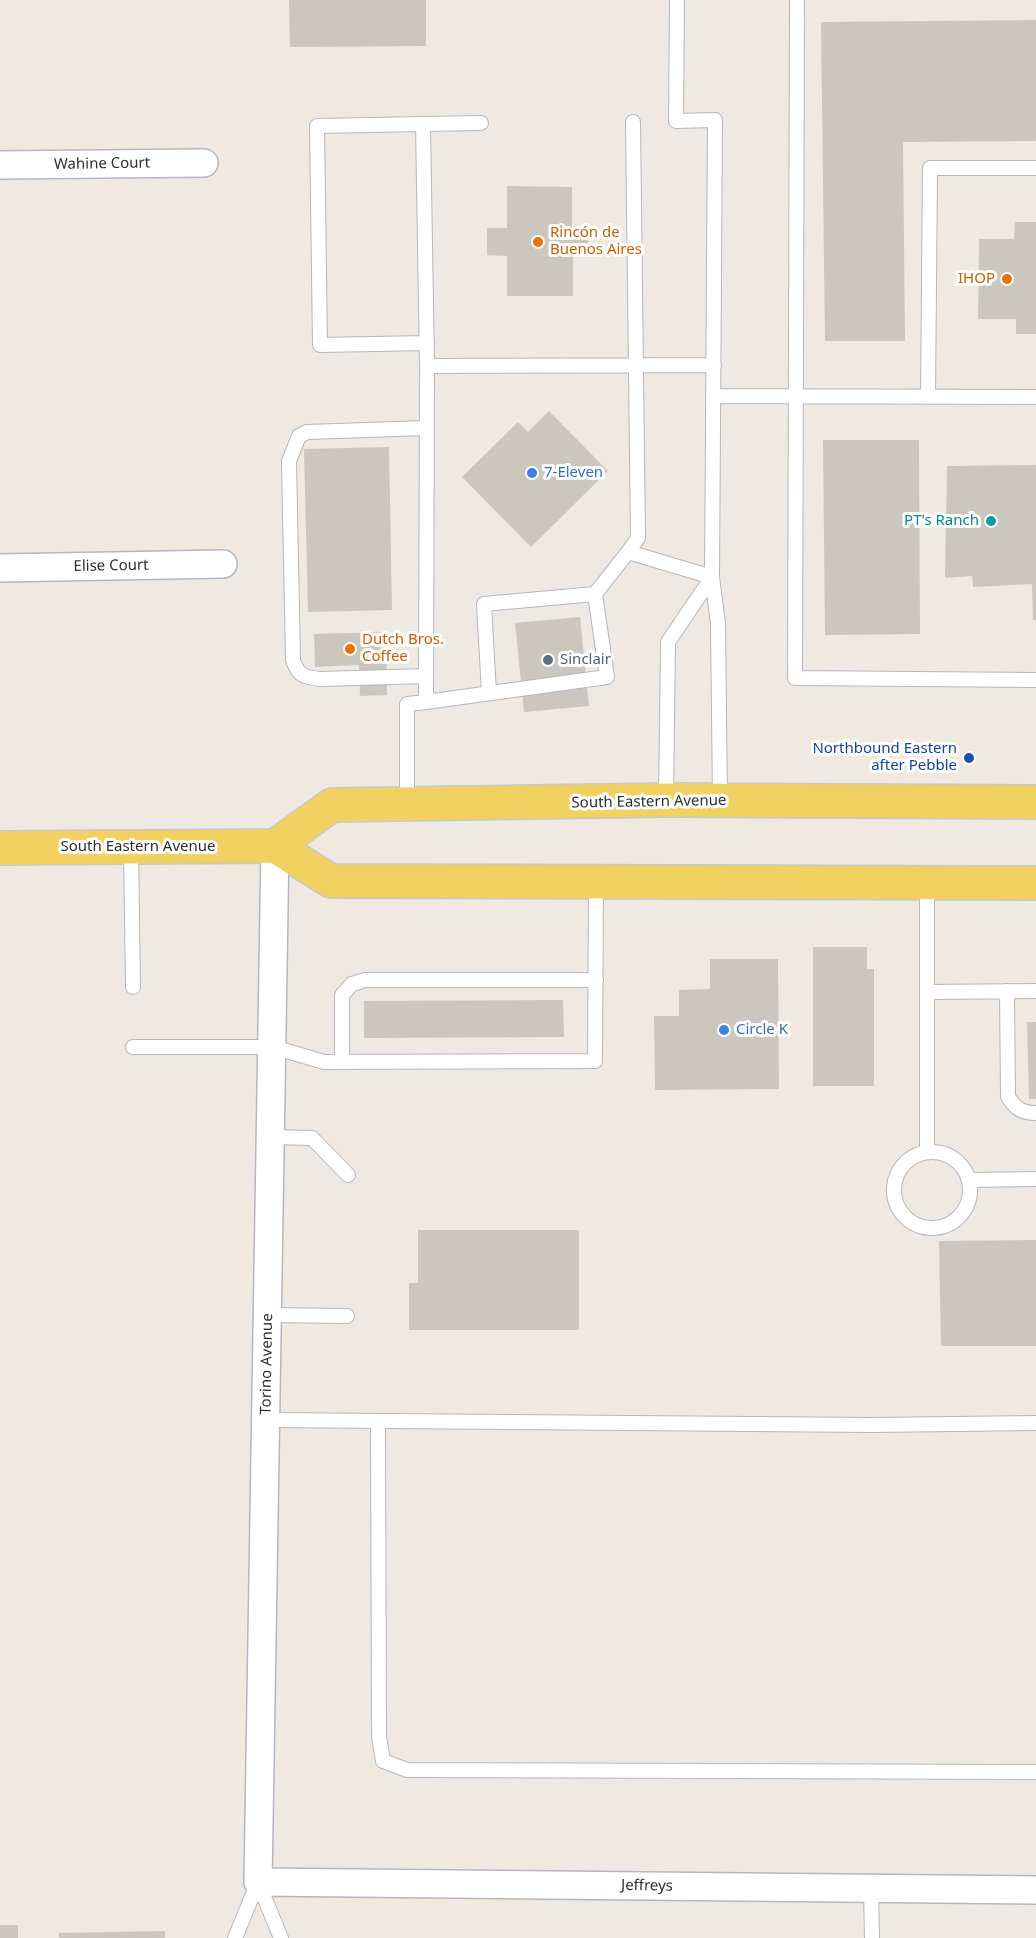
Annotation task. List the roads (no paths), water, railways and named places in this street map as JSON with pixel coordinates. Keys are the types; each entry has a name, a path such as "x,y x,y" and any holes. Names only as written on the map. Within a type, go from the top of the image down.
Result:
{"main road":[{"name":"South Eastern Avenue","path":"0,848 275,846 332,805 407,806 666,800 1036,802"},
{"path":"275,846 331,881 1036,883"}],"street":[{"name":"Wahine Court","path":"0,165 204,163"},
{"name":"Elise Court","path":"0,568 223,564"},
{"name":"Torino Avenue","path":"258,1882 275,846"},
{"name":"Jeffreys","path":"258,1882 1036,1890"}],"lane":[{"path":"677,0 676,121 715,120 712,577 718,624 720,801"},
{"path":"797,0 795,678 1036,680"},
{"path":"407,806 407,704 607,677 595,594 638,538 633,122"},
{"path":"427,343 320,345 317,126 480,123"},
{"path":"423,124 427,343 426,702"},
{"path":"928,397 930,168 1036,168"},
{"path":"427,366 714,365"},
{"path":"714,396 1036,397"},
{"path":"426,676 320,679 305,677 297,672 293,660 289,461 299,436 307,432 427,428"},
{"path":"628,552 712,577"},
{"path":"666,800 668,642 712,577"},
{"path":"489,693 484,604 595,594"},
{"path":"131,848 133,987"},
{"path":"133,1047 273,1047 324,1062 595,1061 596,883"},
{"path":"927,883 927,1151"},
{"path":"342,1061 342,995 352,984 365,980 596,980"},
{"path":"1007,991 1008,1097 1014,1107 1024,1113 1036,1113"},
{"path":"927,992 1036,991"},
{"path":"272,1137 312,1138 348,1175"},
{"path":"927,1151 952,1156 962,1164 969,1180 969,1201 964,1213 953,1223 932,1228 911,1223 901,1213 895,1199 894,1186 897,1174 904,1163 915,1155 927,1151"},
{"path":"969,1180 1036,1179"},
{"path":"268,1316 347,1316"},
{"path":"267,1420 873,1425 1036,1423"},
{"path":"378,1421 379,1737 383,1761 407,1770 1036,1772"},
{"path":"235,1938 258,1882"},
{"path":"258,1882 281,1938"},
{"path":"871,1889 872,1938"}],"place":[{"name":"Rincón de Buenos Aires","path":"538,242"},
{"name":"IHOP","path":"1007,279"},
{"name":"7-Eleven","path":"532,473"},
{"name":"PT's Ranch","path":"991,521"},
{"name":"Dutch Bros. Coffee","path":"350,649"},
{"name":"Sinclair","path":"548,660"},
{"name":"Northbound Eastern after Pebble","path":"969,758"},
{"name":"Circle K","path":"724,1030"}]}
